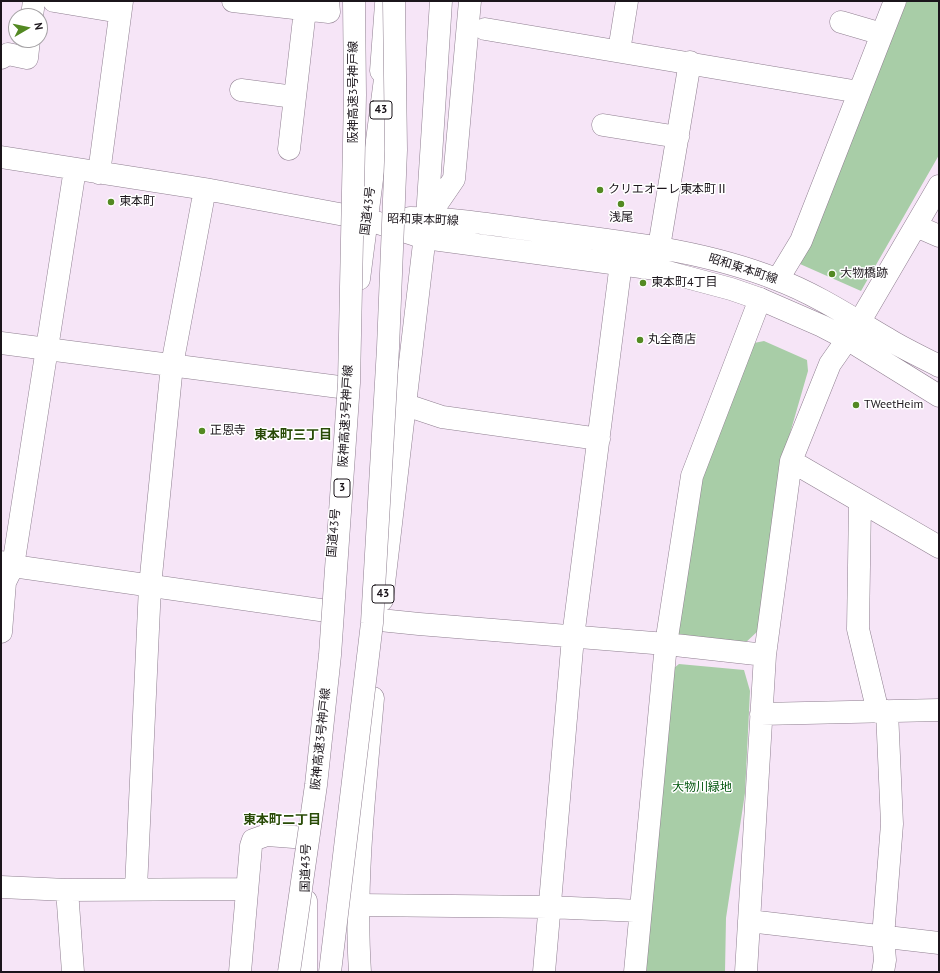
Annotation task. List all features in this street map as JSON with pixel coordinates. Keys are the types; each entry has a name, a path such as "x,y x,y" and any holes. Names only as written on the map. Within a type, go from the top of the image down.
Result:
{"main road":[{"path":"54,1 121,7 99,173"},
{"path":"233,1 328,12 328,1"},
{"name":"阪神高速3号神戸線","path":"288,972 316,785 332,639 349,383 355,95 354,1"},
{"path":"373,168 386,1"},
{"path":"330,972 372,623 388,348 396,150 395,1"},
{"name":"国道43号","path":"306,972 305,853 347,388 366,219 395,1"},
{"name":"43","path":"360,972 358,906 359,859 380,620 426,228 441,1"},
{"path":"426,228 454,178 470,1"},
{"path":"618,51 627,1"},
{"path":"778,280 801,241 894,1"},
{"path":"289,149 305,10"},
{"path":"841,22 882,34"},
{"path":"485,29 690,62 859,92"},
{"path":"1,58 8,54 27,58 28,48"},
{"path":"659,247 690,62"},
{"path":"241,90 294,97"},
{"path":"603,125 678,137"},
{"name":"昭和東本町線","path":"1,157 205,189 680,274 760,299 847,339 939,396"},
{"path":"1,632 7,564 46,349 75,169"},
{"path":"746,972 765,655 791,461 830,364 860,321 939,186"},
{"path":"136,888 150,586 172,365 205,189"},
{"name":"昭和東本町線","path":"426,228 468,222 659,247 740,265 778,280 860,321 888,340 939,366"},
{"path":"916,226 939,236"},
{"path":"544,972 548,907 573,637 621,263"},
{"path":"635,972 666,644 692,476 760,299"},
{"path":"1,343 347,388"},
{"path":"406,405 442,417 599,439"},
{"path":"791,461 860,503 939,547"},
{"path":"860,503 858,629 883,712 892,824 883,937 885,960 883,972"},
{"path":"7,564 327,611"},
{"path":"380,620 666,644 765,655"},
{"path":"761,714 939,710"},
{"path":"240,972 251,846 253,840 267,835 307,838"},
{"path":"1,887 67,890 136,888 247,889"},
{"path":"67,890 73,972"},
{"path":"288,972 306,906"},
{"path":"358,906 548,907 640,911"},
{"path":"749,921 939,943"}],"green space":[{"path":"907,1 939,1 939,155 861,291 800,264"},
{"path":"764,341 807,360 808,371 782,461 759,630 744,644 678,638 674,631 695,491 754,343"},
{"name":"大物川緑地","path":"679,664 744,670 750,691 745,793 726,918 725,972 643,972 669,672"}],"place":[{"name":"クリエオーレ東本町Ⅱ","path":"600,190"},
{"name":"東本町","path":"111,202"},
{"name":"浅尾","path":"621,204"},
{"name":"大物橋跡","path":"832,274"},
{"name":"東本町4丁目","path":"643,283"},
{"name":"丸全商店","path":"640,340"},
{"name":"TWeetHeim","path":"856,405"},
{"name":"正恩寺","path":"202,431"}],"district":[{"name":"東本町三丁目","path":"293,435"},
{"name":"東本町二丁目","path":"282,820"}]}
